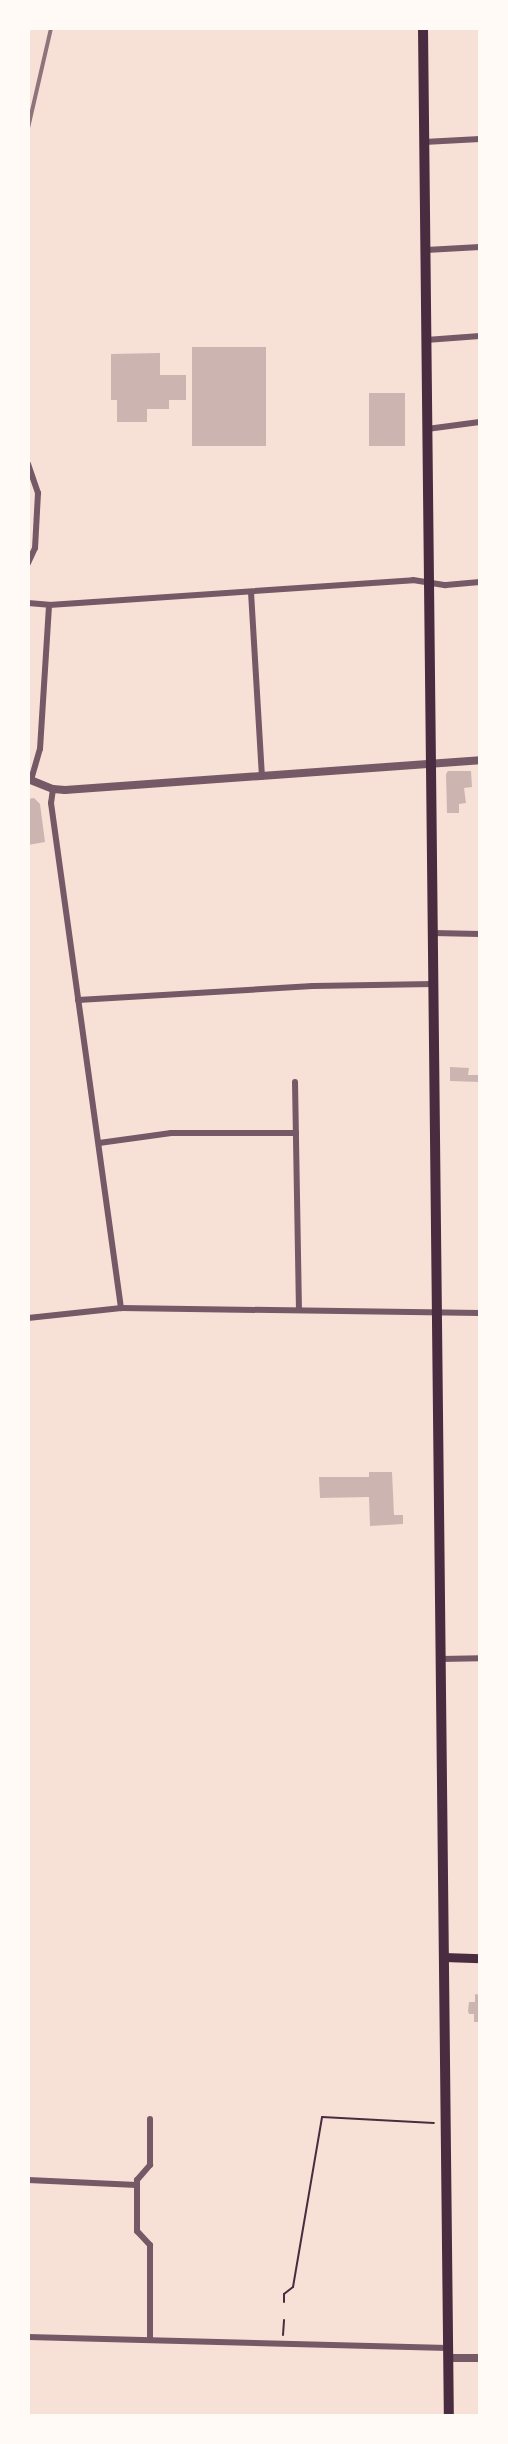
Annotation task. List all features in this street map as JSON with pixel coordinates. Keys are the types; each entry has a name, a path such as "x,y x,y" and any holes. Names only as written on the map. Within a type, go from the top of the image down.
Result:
{"main road":[{"path":"423,28 449,2415"},
{"path":"444,1957 480,1958"}],"street":[{"path":"424,142 480,139"},
{"path":"426,250 480,247"},
{"path":"426,340 480,336"},
{"path":"427,429 480,422"},
{"path":"28,464 38,493 35,548 28,563"},
{"path":"28,603 49,606 413,580 446,585 480,582"},
{"path":"251,592 262,777"},
{"path":"49,606 40,749 30,780 53,789 262,777 480,760"},
{"path":"53,789 51,803 122,1308"},
{"path":"433,933 480,934"},
{"path":"78,1000 313,986 434,984"},
{"path":"295,1082 298,1310"},
{"path":"99,1143 171,1133 296,1133"},
{"path":"28,1318 122,1308 480,1313"},
{"path":"441,1659 480,1658"},
{"path":"150,2119 150,2165 137,2180 137,2231 150,2246 150,2340"},
{"path":"28,2180 137,2186"},
{"path":"28,2337 283,2344 448,2353 480,2358"}],"path":[{"path":"284,2302 284,2294 293,2287 322,2117 446,2122"},
{"path":"283,2344 284,2320"}],"building":[{"path":"192,347 266,347 266,446 192,446"},
{"path":"160,353 160,375 186,375 186,400 169,400 169,409 147,409 147,422 117,422 117,400 111,400 111,354"},
{"path":"369,393 405,393 405,446 369,446"},
{"path":"448,771 471,771 472,787 464,788 466,803 459,804 459,813 447,813 446,774"},
{"path":"34,798 40,804 45,842 28,845 28,799"},
{"path":"450,1067 469,1068 468,1075 480,1075 480,1082 450,1081"},
{"path":"369,1472 392,1472 394,1515 403,1515 403,1524 370,1526 369,1497 320,1498 319,1477 369,1477"},
{"path":"475,1994 480,1995 480,2022 474,2022 474,2014 469,2014 468,2011 469,2002 475,2002"}],"railway":[{"path":"28,128 51,28"}]}
